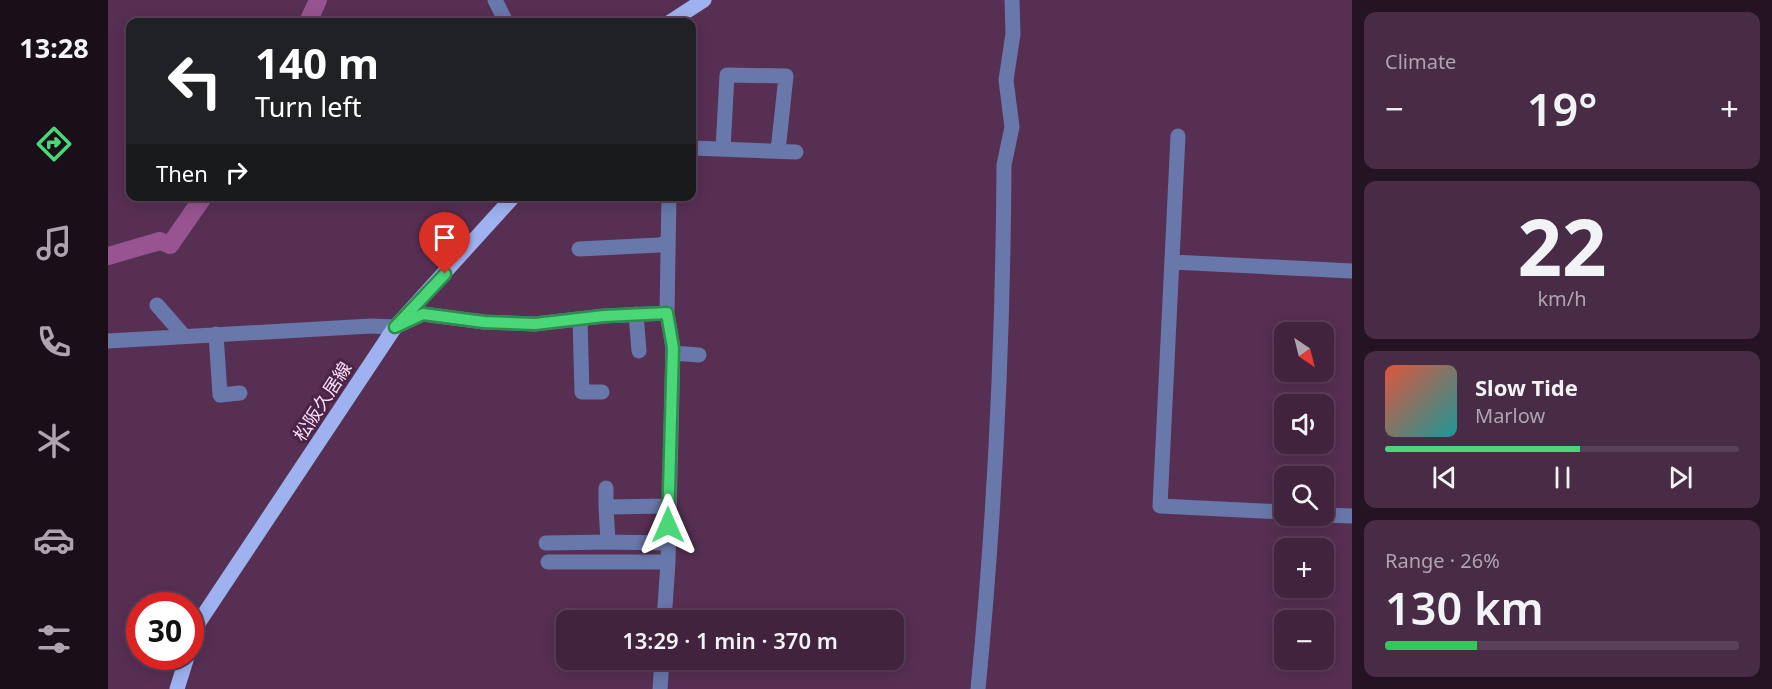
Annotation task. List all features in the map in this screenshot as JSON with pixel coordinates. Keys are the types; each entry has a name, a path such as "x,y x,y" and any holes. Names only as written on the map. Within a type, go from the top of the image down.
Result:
{"main road":[{"path":"676,18 704,0"},
{"name":"松阪久居線","path":"204,614 395,327 509,201"},
{"path":"177,689 183,670"}],"street":[{"path":"495,0 504,18"},
{"path":"978,689 993,498 1003,277 1004,165 1012,134 1006,80 1013,34 1012,0"},
{"path":"723,149 727,75 786,76 778,151"},
{"path":"1178,136 1160,506 1274,512"},
{"path":"696,148 796,152"},
{"path":"665,610 673,353 667,313 669,201"},
{"path":"579,249 659,245 668,242"},
{"path":"1173,262 1352,271"},
{"path":"157,305 184,336"},
{"path":"108,341 371,326 395,327 423,314 484,322 535,324 580,318 667,313"},
{"path":"636,314 639,351"},
{"path":"580,318 582,392 602,392"},
{"path":"216,334 220,395 240,393"},
{"path":"673,353 699,355"},
{"path":"606,488 608,542"},
{"path":"606,507 668,506"},
{"path":"1334,515 1352,516"},
{"path":"546,543 668,543"},
{"path":"548,562 668,562"},
{"path":"660,689 661,670"}],"waterway":[{"path":"310,18 318,0"},
{"path":"170,245 201,201"},
{"path":"108,256 160,241 165,243"}],"route":[{"path":"445,274 395,327 423,314 484,322 535,324 604,316 667,313 673,348 668,525"}]}
